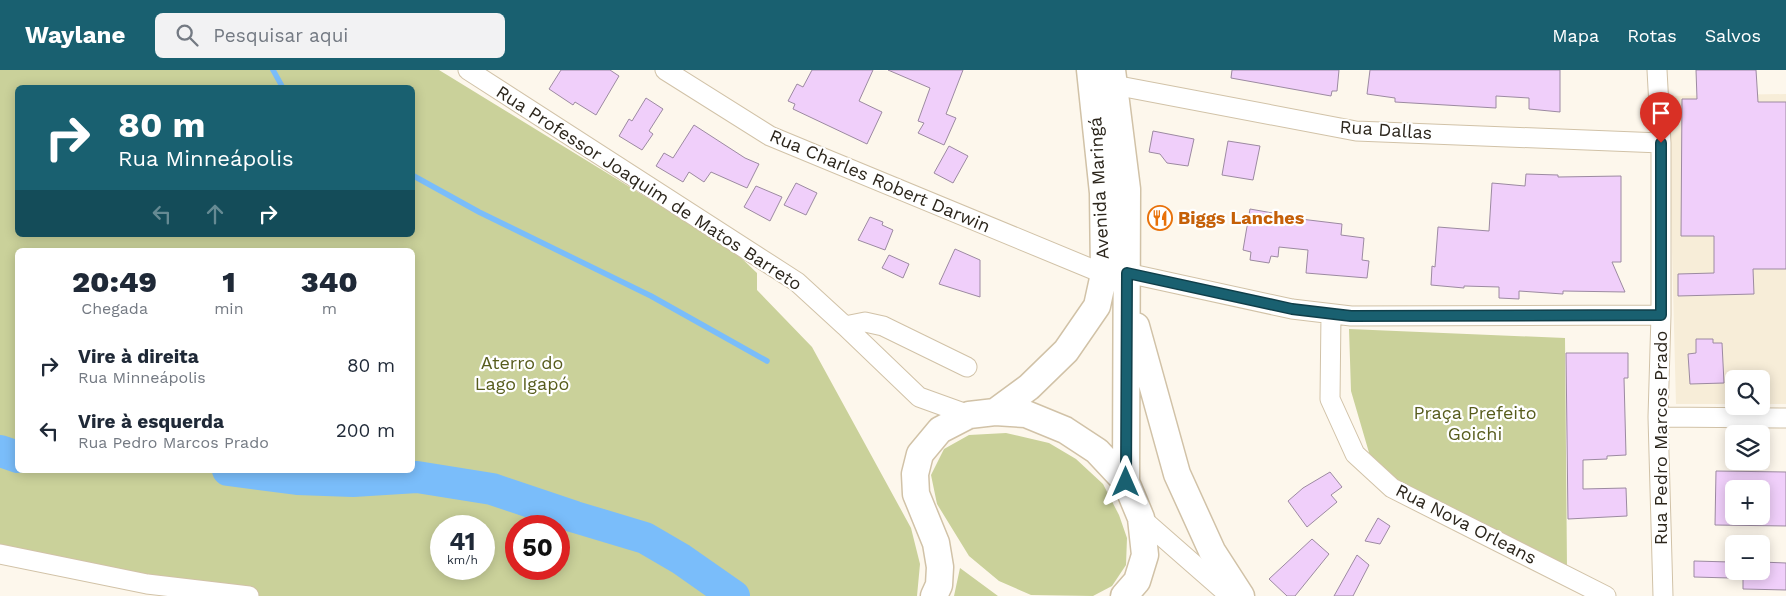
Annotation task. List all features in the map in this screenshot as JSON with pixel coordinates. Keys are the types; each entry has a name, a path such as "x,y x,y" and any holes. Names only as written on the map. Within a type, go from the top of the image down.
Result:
{"main road":[{"name":"Avenida Maringá","path":"1096,75 1127,190 1119,282 1126,482"},
{"name":"Avenida Maringá","path":"995,412 1029,387 1066,351 1097,306 1119,282"},
{"path":"1119,282 1177,474 1212,551 1242,596"},
{"name":"Avenida Maringá","path":"934,596 939,586 940,568 936,544 916,494 915,474 920,454 940,430 969,415 995,412 1026,414 1065,430 1097,451 1126,482 1141,518 1145,555 1137,581 1124,596"}],"street":[{"name":"Rua Professor Joaquim de Matos Barreto","path":"468,70 797,282 919,397 969,415"},
{"name":"Rua Charles Robert Darwin","path":"665,70 770,136 1119,282 1292,309 1351,316 1661,315"},
{"name":"Rua Pedro Marcos Prado","path":"1657,70 1661,143 1661,315 1658,417 1663,596"},
{"name":"Rua Dallas","path":"1096,75 1356,130 1661,143"},
{"name":"Rua Nova Orleans","path":"1331,314 1330,399 1355,454 1392,488 1606,596"},
{"path":"845,326 865,322 883,326 967,367"},
{"path":"1658,417 1786,418"},
{"path":"1141,518 1230,596"},
{"path":"0,554 148,590 249,596"}],"shaded area":[{"path":"1786,94 1786,404 1770,404 1770,370 1725,370 1725,404 1676,404 1668,96"}],"green space":[{"name":"Aterro do Lago Igapó","path":"0,70 439,70 734,251 757,273 757,290 812,347 911,528 920,564 917,596 220,596 0,544"},
{"name":"Praça Prefeito Goichi","path":"1349,329 1565,338 1567,569 1399,486 1370,456 1351,391"},
{"path":"1006,433 1049,443 1076,459 1103,484 1119,515 1127,538 1126,565 1112,586 1093,596 1031,595 999,581 969,556 937,504 931,475 944,449 969,435"},
{"path":"960,568 998,596 954,596"}],"building":[{"path":"561,70 610,70 619,76 596,115 575,102 573,105 549,89"},
{"path":"812,70 873,70 859,101 882,112 867,144 793,109 795,104 788,101 797,84 803,87"},
{"path":"888,70 963,70 946,114 956,118 944,145 918,133 924,123 918,121 930,88"},
{"path":"1232,70 1339,70 1337,91 1332,91 1331,96 1231,78"},
{"path":"1370,70 1560,70 1560,112 1529,109 1529,98 1496,96 1496,108 1395,102 1395,98 1367,94"},
{"path":"1696,70 1756,70 1758,102 1786,102 1786,269 1753,269 1754,294 1678,296 1678,274 1714,273 1714,236 1681,236 1682,99 1697,99"},
{"path":"646,98 663,109 649,131 653,134 642,150 619,136 629,119 632,121"},
{"path":"694,125 745,158 759,164 747,188 711,172 704,182 689,172 683,182 656,166 664,153 673,158"},
{"path":"1153,131 1194,139 1188,166 1167,163 1160,154 1149,152"},
{"path":"1228,141 1260,146 1253,180 1222,175"},
{"path":"949,146 968,156 953,183 934,173"},
{"path":"1526,174 1558,175 1558,177 1621,176 1621,262 1612,262 1625,292 1563,291 1563,294 1519,291 1519,299 1499,298 1499,287 1464,286 1464,288 1431,285 1432,266 1435,267 1438,227 1489,231 1492,183 1525,186"},
{"path":"796,183 817,193 806,215 784,205"},
{"path":"756,186 782,197 770,221 744,207"},
{"path":"1250,209 1284,215 1284,217 1342,224 1341,235 1364,238 1362,260 1369,261 1367,278 1306,273 1308,250 1279,247 1278,257 1271,256 1269,263 1250,260 1251,252 1243,250"},
{"path":"870,217 883,222 882,225 893,230 885,250 858,240"},
{"path":"955,249 980,260 980,297 939,284"},
{"path":"889,255 909,264 903,278 882,268"},
{"path":"1696,339 1713,339 1713,343 1722,343 1724,383 1690,384 1688,354 1696,353"},
{"path":"1566,353 1628,353 1628,378 1624,378 1626,455 1607,456 1607,459 1583,460 1583,489 1626,488 1627,516 1568,519"},
{"path":"1716,471 1786,472 1786,526 1715,525"},
{"path":"1330,472 1342,487 1331,495 1337,502 1307,527 1288,501 1303,488"},
{"path":"1378,518 1390,526 1380,544 1365,541"},
{"path":"1312,539 1329,554 1295,596 1287,596 1269,579"},
{"path":"1357,555 1369,565 1353,596 1334,596"},
{"path":"1694,561 1725,562 1725,578 1694,577"},
{"path":"1770,562 1786,563 1786,590 1743,589 1743,580 1770,580"}],"waterway":[{"path":"273,70 281,85"},
{"path":"415,177 479,212 651,296 767,361"},
{"path":"0,451 15,456"},
{"path":"251,473 297,479 353,481 417,477 492,489 645,538 681,559 734,596"}],"place":[{"name":"Biggs Lanches","path":"1160,218"}],"route":[{"path":"1126,482 1127,273 1292,309 1351,316 1661,315 1661,143"}]}
